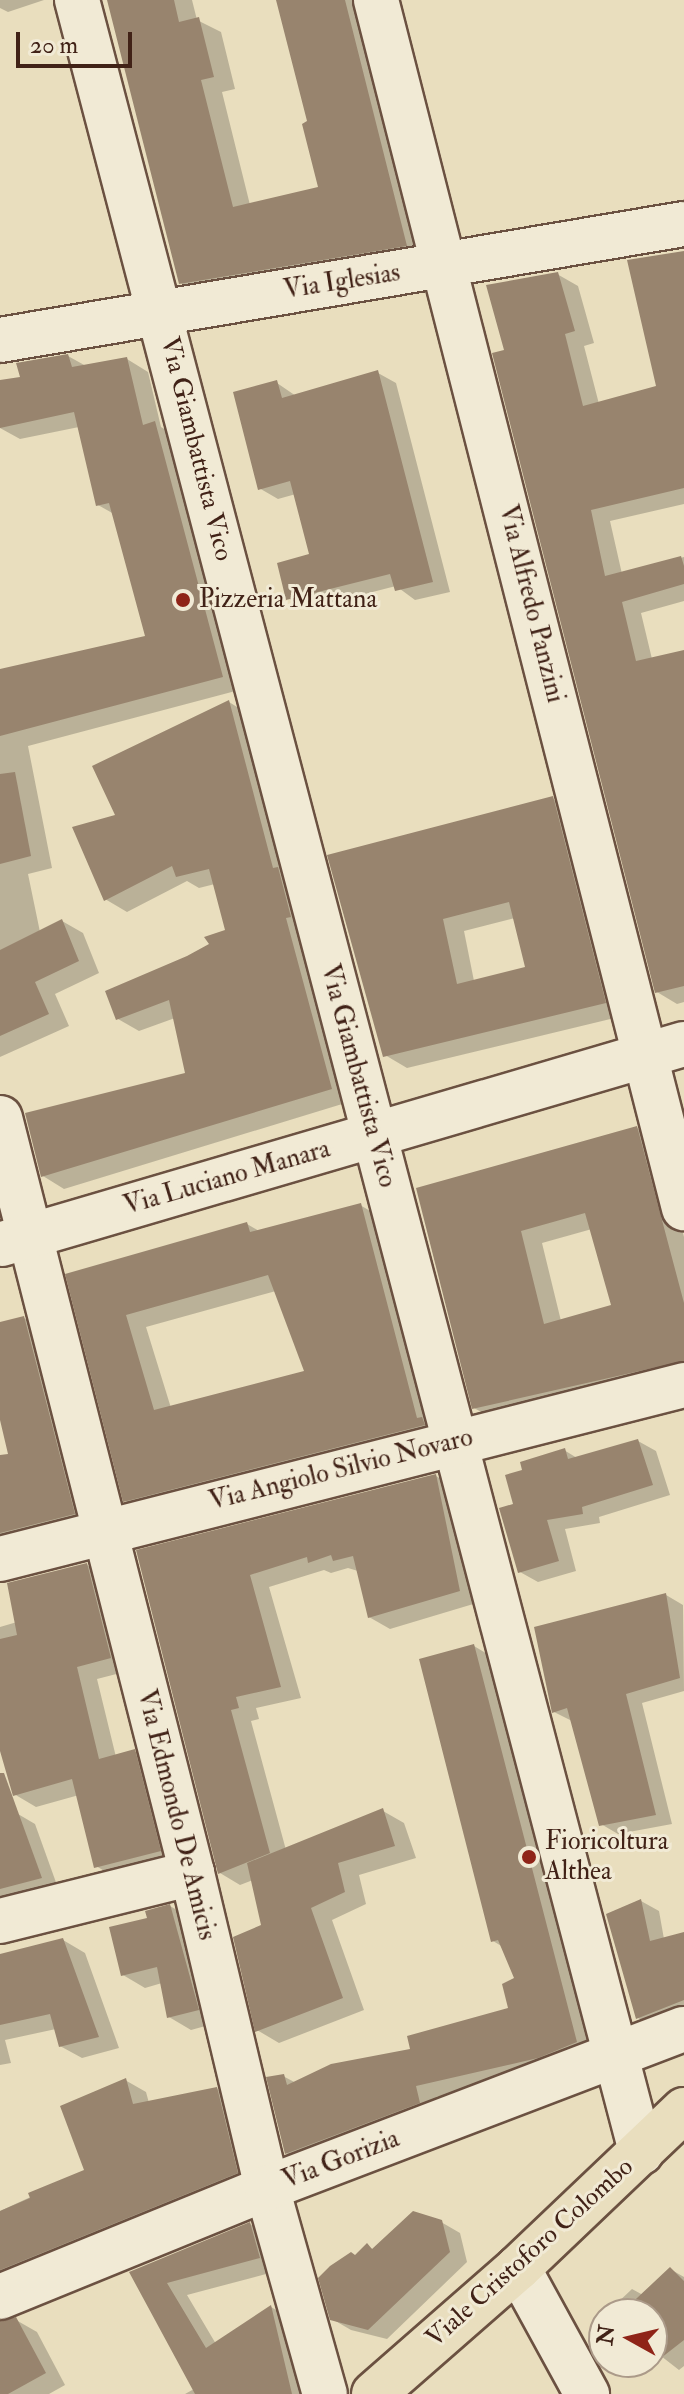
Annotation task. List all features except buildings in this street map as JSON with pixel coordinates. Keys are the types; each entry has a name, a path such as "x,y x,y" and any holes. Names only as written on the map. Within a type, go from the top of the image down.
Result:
{"main road":[{"name":"Viale Cristoforo Colombo","path":"374,2394 518,2268 684,2110"}],"street":[{"name":"Via Giambattista Vico","path":"77,0 641,2152"},
{"name":"Via Alfredo Panzini","path":"376,0 445,265 665,1050 684,1208"},
{"name":"Via Iglesias","path":"0,340 684,224"},
{"name":"Via Luciano Manara","path":"14,1240 665,1050"},
{"name":"Via Edmondo De Amicis","path":"0,1118 14,1240 104,1531 192,1873 267,2188 325,2394"},
{"name":"Via Angiolo Silvio Novaro","path":"0,1559 454,1441 684,1385"},
{"path":"0,1921 192,1873"},
{"name":"Via Gorizia","path":"0,2297 267,2188 684,2029"},
{"path":"518,2268 587,2394"}],"place":[{"name":"Pizzeria Mattana","path":"183,600"},
{"name":"Fioricoltura Althea","path":"529,1857"}]}
